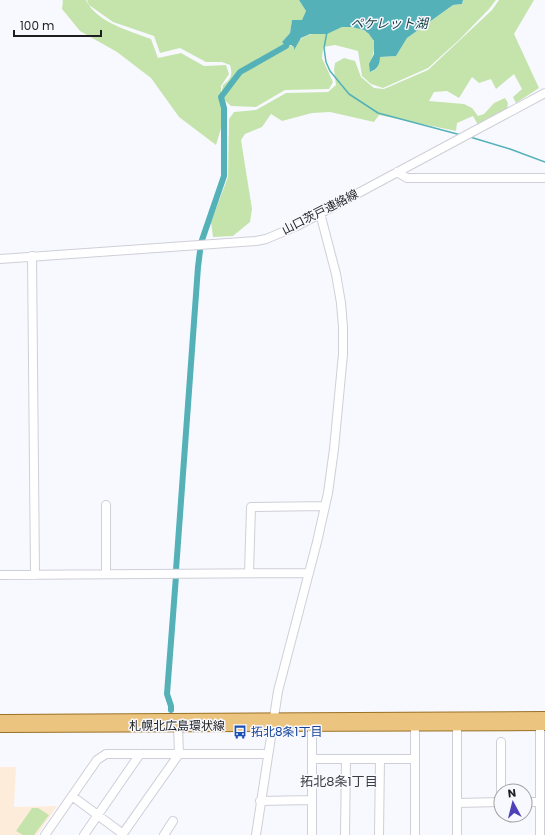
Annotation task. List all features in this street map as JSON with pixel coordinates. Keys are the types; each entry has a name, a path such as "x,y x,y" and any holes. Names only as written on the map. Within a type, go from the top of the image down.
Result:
{"main road":[{"name":"札幌北広島環状線","path":"0,720 543,722"},
{"name":"札幌北広島環状線","path":"0,727 178,726 273,722 312,726 415,721 457,725 543,722"}],"street":[{"name":"山口茨戸連絡線","path":"0,259 256,241 266,239 297,226 545,93"},
{"path":"397,172 407,178 545,178"},
{"path":"256,835 278,691 325,506 334,449 343,354 343,327 336,274 320,213"},
{"path":"32,256 35,575"},
{"path":"106,505 106,574"},
{"path":"249,573 251,507 325,506"},
{"path":"0,575 308,572"},
{"path":"415,721 415,835"},
{"path":"540,835 543,722"},
{"path":"457,725 457,835"},
{"path":"72,796 123,834 179,754 178,726"},
{"path":"312,726 312,835"},
{"path":"501,742 501,783"},
{"path":"45,835 97,760 106,754 268,754"},
{"path":"84,835 140,754"},
{"path":"312,759 415,759"},
{"path":"346,759 346,835"},
{"path":"379,835 380,759"},
{"path":"260,801 312,800"},
{"path":"457,802 493,802"},
{"path":"533,802 540,802"},
{"path":"166,835 173,821"}],"shaded area":[{"path":"0,767 16,767 14,807 57,806 37,835 0,835"}],"green space":[{"path":"62,0 86,0 89,4 87,0 299,0 306,11 302,21 292,20 290,33 282,42 294,47 294,49 298,42 307,35 328,33 342,27 361,29 370,34 374,42 374,50 370,64 371,72 378,66 380,57 396,56 407,38 453,5 462,4 463,0 496,0 460,39 428,68 383,88 371,84 362,76 358,51 335,45 323,47 322,58 333,82 329,89 285,90 256,107 231,106 221,97 222,125 216,145 179,117 151,78 117,52 80,31 62,9","holes":["89,5 113,22 154,36 160,53 180,48 206,62 222,62 230,65 231,76 223,85 221,96 221,86 229,74 226,65 204,66 181,53 158,58 151,39 114,25 97,14"]},
{"path":"499,0 534,0 514,34 539,88 516,103 513,97 522,89 514,74 496,89 491,79 479,83 472,77 459,98 447,91 434,92 429,101 464,104 472,108 478,116 484,114 494,103 505,98 508,103 507,109 478,125 473,116 457,123 456,131 379,115 374,122 330,112 312,113 282,121 271,114 262,127 245,134 241,140 252,209 250,222 233,236 213,237 211,222 228,177 229,119 234,112 256,110 286,93 328,92 336,85 334,70 335,63 344,58 355,61 361,77 374,88 384,89 428,70 492,10"},
{"path":"32,808 38,808 49,815 34,835 23,835 16,831"}],"water":[{"name":"ペケレット湖","path":"299,0 463,0 462,4 453,5 407,38 396,56 380,57 378,66 370,72 369,64 374,54 374,41 364,30 352,27 342,27 327,34 310,34 301,38 294,50 294,47 291,45 286,46 282,42 290,33 292,20 302,20 306,11"}],"waterway":[{"path":"327,32 324,48 326,62 330,71 349,94 378,113 461,135"},
{"path":"202,240 224,176 224,108 221,97 240,72 286,46"},
{"path":"470,137 510,149 545,162"},
{"path":"176,570 200,251"},
{"path":"171,710 167,694 176,576"}],"place":[{"name":"拓北8条1丁目","path":"240,732"}],"district":[{"name":"拓北8条1丁目","path":"339,781"}]}
